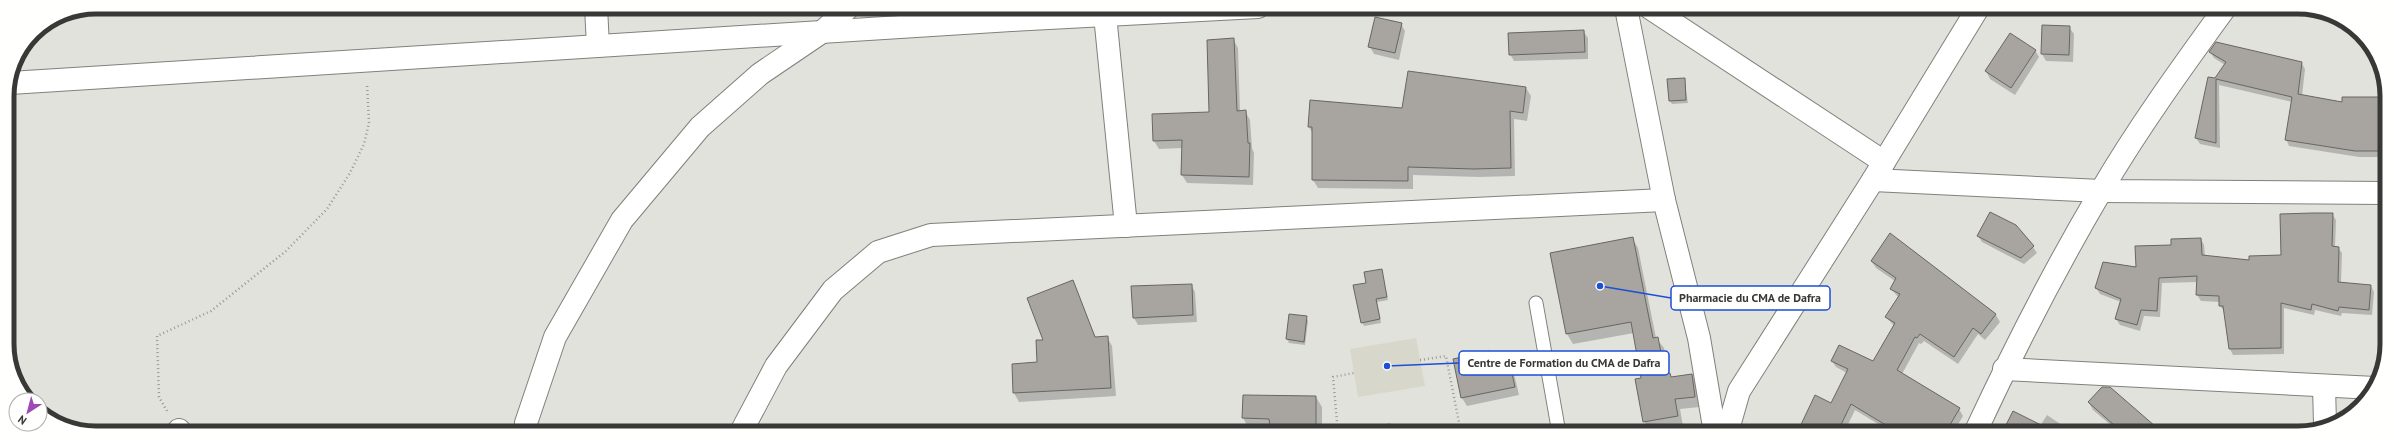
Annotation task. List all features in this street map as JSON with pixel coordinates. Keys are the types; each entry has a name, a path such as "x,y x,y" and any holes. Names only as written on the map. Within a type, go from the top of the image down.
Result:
{"street":[{"path":"596,14 598,46"},
{"path":"526,426 555,337 622,220 700,127 760,74 822,32 841,14"},
{"path":"16,83 1124,14"},
{"path":"1627,14 1664,200 1699,338 1714,426"},
{"path":"1658,14 1878,171 2101,191 2380,193"},
{"path":"1729,426 1739,391 1878,171 1974,14"},
{"path":"1978,426 2004,369 2101,191 2176,75 2221,14"},
{"path":"1105,15 1126,226"},
{"path":"744,426 776,366 833,290 878,252 931,235 1664,200"},
{"path":"2004,369 2367,388"},
{"path":"2324,386 2325,421"}],"lane":[{"path":"1536,303 1558,426"}],"path":[{"path":"176,426 159,397 157,336 211,311 286,251 326,209 350,173 364,144 368,123 365,61"},
{"path":"1420,360 1446,356 1460,426"},
{"path":"1337,426 1333,377 1354,373"}],"shaded area":[{"path":"1416,338 1425,386 1358,397 1350,349"}],"building":[{"path":"1375,17 1402,23 1395,53 1368,47"},
{"path":"2042,25 2070,26 2069,55 2041,54"},
{"path":"1584,30 1585,52 1509,55 1508,33"},
{"path":"2010,33 2036,50 2011,88 1985,71"},
{"path":"1234,38 1237,111 1246,110 1248,143 1250,143 1249,177 1181,175 1182,140 1153,141 1152,114 1209,112 1207,40"},
{"path":"2216,42 2302,62 2298,94 2342,102 2342,97 2380,97 2380,151 2355,151 2285,140 2292,97 2216,79 2216,143 2195,138 2208,77 2215,78 2226,62 2209,52"},
{"path":"1408,71 1526,87 1523,113 1510,111 1511,168 1474,169 1408,167 1408,181 1312,180 1312,127 1308,127 1310,100 1402,108"},
{"path":"1685,78 1686,100 1669,101 1667,79"},
{"path":"1990,212 2016,225 2034,246 2021,258 1977,236"},
{"path":"2333,213 2332,246 2339,247 2338,282 2371,285 2369,310 2339,307 2338,311 2312,304 2311,310 2281,303 2281,348 2229,349 2223,306 2219,306 2219,296 2196,295 2197,276 2159,278 2157,311 2141,310 2137,325 2115,319 2121,299 2095,288 2103,262 2136,267 2135,246 2171,245 2171,239 2201,238 2202,255 2249,260 2249,256 2281,255 2280,214"},
{"path":"1890,233 1996,314 1981,334 1973,328 1954,357 1920,334 1917,338 1915,337 1897,370 1960,408 1949,426 1887,426 1851,404 1840,426 1800,426 1815,395 1831,403 1848,369 1831,361 1839,345 1873,361 1895,323 1885,317 1900,294 1890,289 1896,278 1871,261"},
{"path":"1633,237 1653,338 1658,337 1665,374 1670,373 1671,377 1692,374 1695,397 1675,399 1678,416 1643,422 1635,379 1641,378 1631,322 1566,334 1550,253"},
{"path":"1382,269 1387,297 1376,299 1380,319 1361,323 1353,285 1366,283 1364,272"},
{"path":"1073,280 1095,337 1108,336 1111,388 1013,393 1012,364 1037,362 1036,340 1043,340 1027,298"},
{"path":"1192,284 1193,315 1133,318 1131,286"},
{"path":"1289,314 1307,316 1304,342 1286,339"},
{"path":"1489,351 1491,359 1508,356 1515,387 1461,398 1453,359"},
{"path":"2102,387 2110,387 2155,426 2115,426 2088,402"},
{"path":"1243,395 1316,396 1316,426 1270,426 1269,419 1242,418"},
{"path":"2013,411 2043,426 2006,426"}],"place":[{"name":"Pharmacie du CMA de Dafra","path":"1600,286"},
{"name":"Centre de Formation du CMA de Dafra","path":"1387,366"}]}
